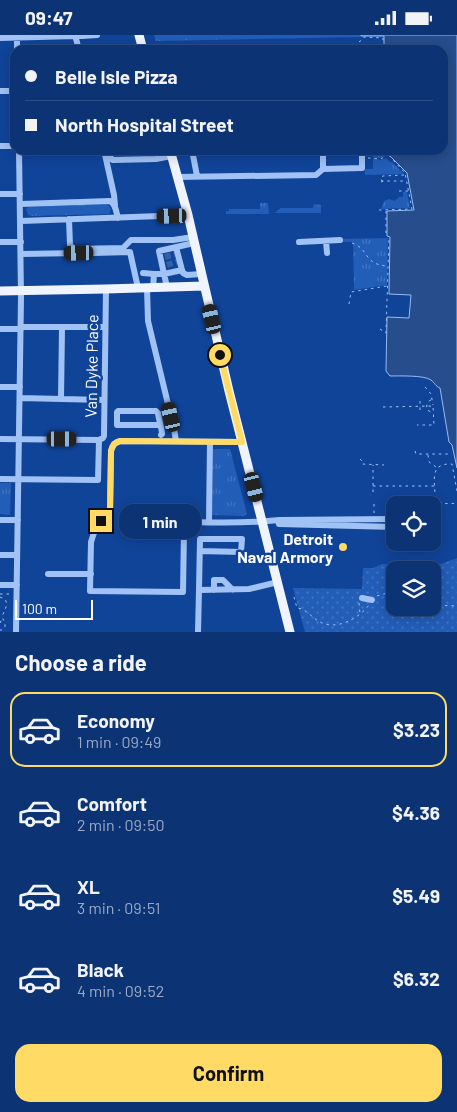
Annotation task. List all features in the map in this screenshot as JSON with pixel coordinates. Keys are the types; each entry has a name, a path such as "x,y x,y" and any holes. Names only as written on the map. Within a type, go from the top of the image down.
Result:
{"main road":[{"path":"171,155 188,215 229,391 290,632"},
{"path":"0,291 204,286"}],"street":[{"path":"0,38 16,36 97,35"},
{"path":"16,632 21,328 19,155"},
{"path":"105,155 118,218"},
{"path":"110,155 113,160 156,159 165,155"},
{"path":"193,155 197,176"},
{"path":"322,155 323,169"},
{"path":"177,177 316,175 323,169 362,168 362,158"},
{"path":"0,194 20,194"},
{"path":"20,203 110,201 115,206"},
{"path":"21,221 188,215"},
{"path":"69,219 70,245 74,249 123,248 131,240 193,240"},
{"path":"167,287 163,257 159,251 177,251 193,240"},
{"path":"298,242 340,240"},
{"path":"326,241 327,253"},
{"path":"0,242 21,242"},
{"path":"177,251 183,273 187,275 202,274"},
{"path":"21,254 130,252 146,288 148,321 176,441"},
{"path":"143,273 164,274 182,270"},
{"path":"146,288 154,274"},
{"name":"Van Dyke Place","path":"99,440 104,436 106,289"},
{"path":"0,329 105,327"},
{"path":"61,399 62,328"},
{"path":"0,387 20,387"},
{"path":"20,398 104,400"},
{"path":"161,432 156,411 117,412 117,425 119,426 161,432 176,441 242,442"},
{"path":"161,432 114,444 111,451 110,513 101,521 92,536 90,591 183,592 184,534 187,525 193,522 386,519"},
{"path":"0,439 99,440 98,480 0,479"},
{"path":"209,522 210,442"},
{"path":"0,520 18,520"},
{"path":"263,522 386,527"},
{"path":"198,632 200,539 242,539 241,552 200,551"},
{"path":"0,555 17,555"},
{"path":"48,574 91,574"},
{"path":"214,591 214,580 223,580 233,590"},
{"path":"198,591 257,588 278,583"},
{"path":"0,585 17,585"},
{"path":"360,599 372,600"}],"path":[{"path":"359,42 364,37 383,37 383,45"},
{"path":"362,158 372,157 381,159 388,155 406,175 412,209 379,210"},
{"path":"406,175 383,175 381,180 382,182 407,181"},
{"path":"399,191 408,191"},
{"path":"386,210 386,236"},
{"path":"380,329 386,333 389,237"},
{"path":"352,243 358,245 372,262 377,265 388,266"},
{"path":"349,304 351,292 388,286"},
{"path":"418,425 434,425 433,400 425,387"},
{"path":"426,406 429,401 433,400"},
{"path":"420,401 420,411"},
{"path":"426,406 429,411 434,413"},
{"path":"383,407 433,406"},
{"path":"415,451 416,454 448,454"},
{"path":"428,454 429,462 437,468"},
{"path":"360,459 362,464 384,465"},
{"path":"373,464 373,492"},
{"path":"435,496 435,473 437,468 443,464 452,464 457,491"},
{"path":"373,486 435,485"},
{"path":"441,502 457,503"},
{"path":"374,504 374,519"},
{"path":"294,597 297,608 318,621 329,625 344,623 360,614 376,597 386,593"},
{"path":"0,594 12,594"},
{"path":"0,597 5,599 7,603 0,623"},
{"path":"360,599 358,606 360,614"},
{"path":"441,605 457,606"},
{"path":"2,618 6,628"}],"green space":[{"path":"154,35 360,35 361,37 156,41"},
{"path":"373,155 386,155 381,158 373,157"},
{"path":"373,158 381,160 386,158 404,174 365,175 365,169 373,169"},
{"path":"403,192 407,192 410,208 381,209 384,201 389,199 395,201 399,197 403,197"},
{"path":"260,203 268,203 269,214 226,214 226,211 229,211 229,209 260,209"},
{"path":"105,204 111,209 109,214 31,216 28,215 26,209 28,207"},
{"path":"314,204 321,205 321,213 275,213 280,208 313,208"},
{"path":"388,238 387,285 354,290 353,242 342,242 342,239"},
{"path":"213,449 230,449 247,514 244,516 212,515"},
{"path":"0,483 11,483 10,515 0,514"},
{"path":"457,558 457,632 305,632 293,588 362,589 363,568 373,568 386,564 386,616 441,616 441,564"}],"shaded area":[{"path":"457,35 457,468 452,445 449,442 440,388 428,378 390,376 386,371 387,317 409,318 411,295 389,294 390,237 387,236 387,211 414,210 407,173 389,155 448,155 448,45 384,45 384,36 361,36"}],"tunnel":[{"path":"165,257 176,254"},
{"path":"167,265 178,261"}],"place":[{"name":"Detroit Naval Armory","path":"343,547"}],"route":[{"path":"101,521 110,513 111,451 112,446 116,442 242,442 220,355"}]}
